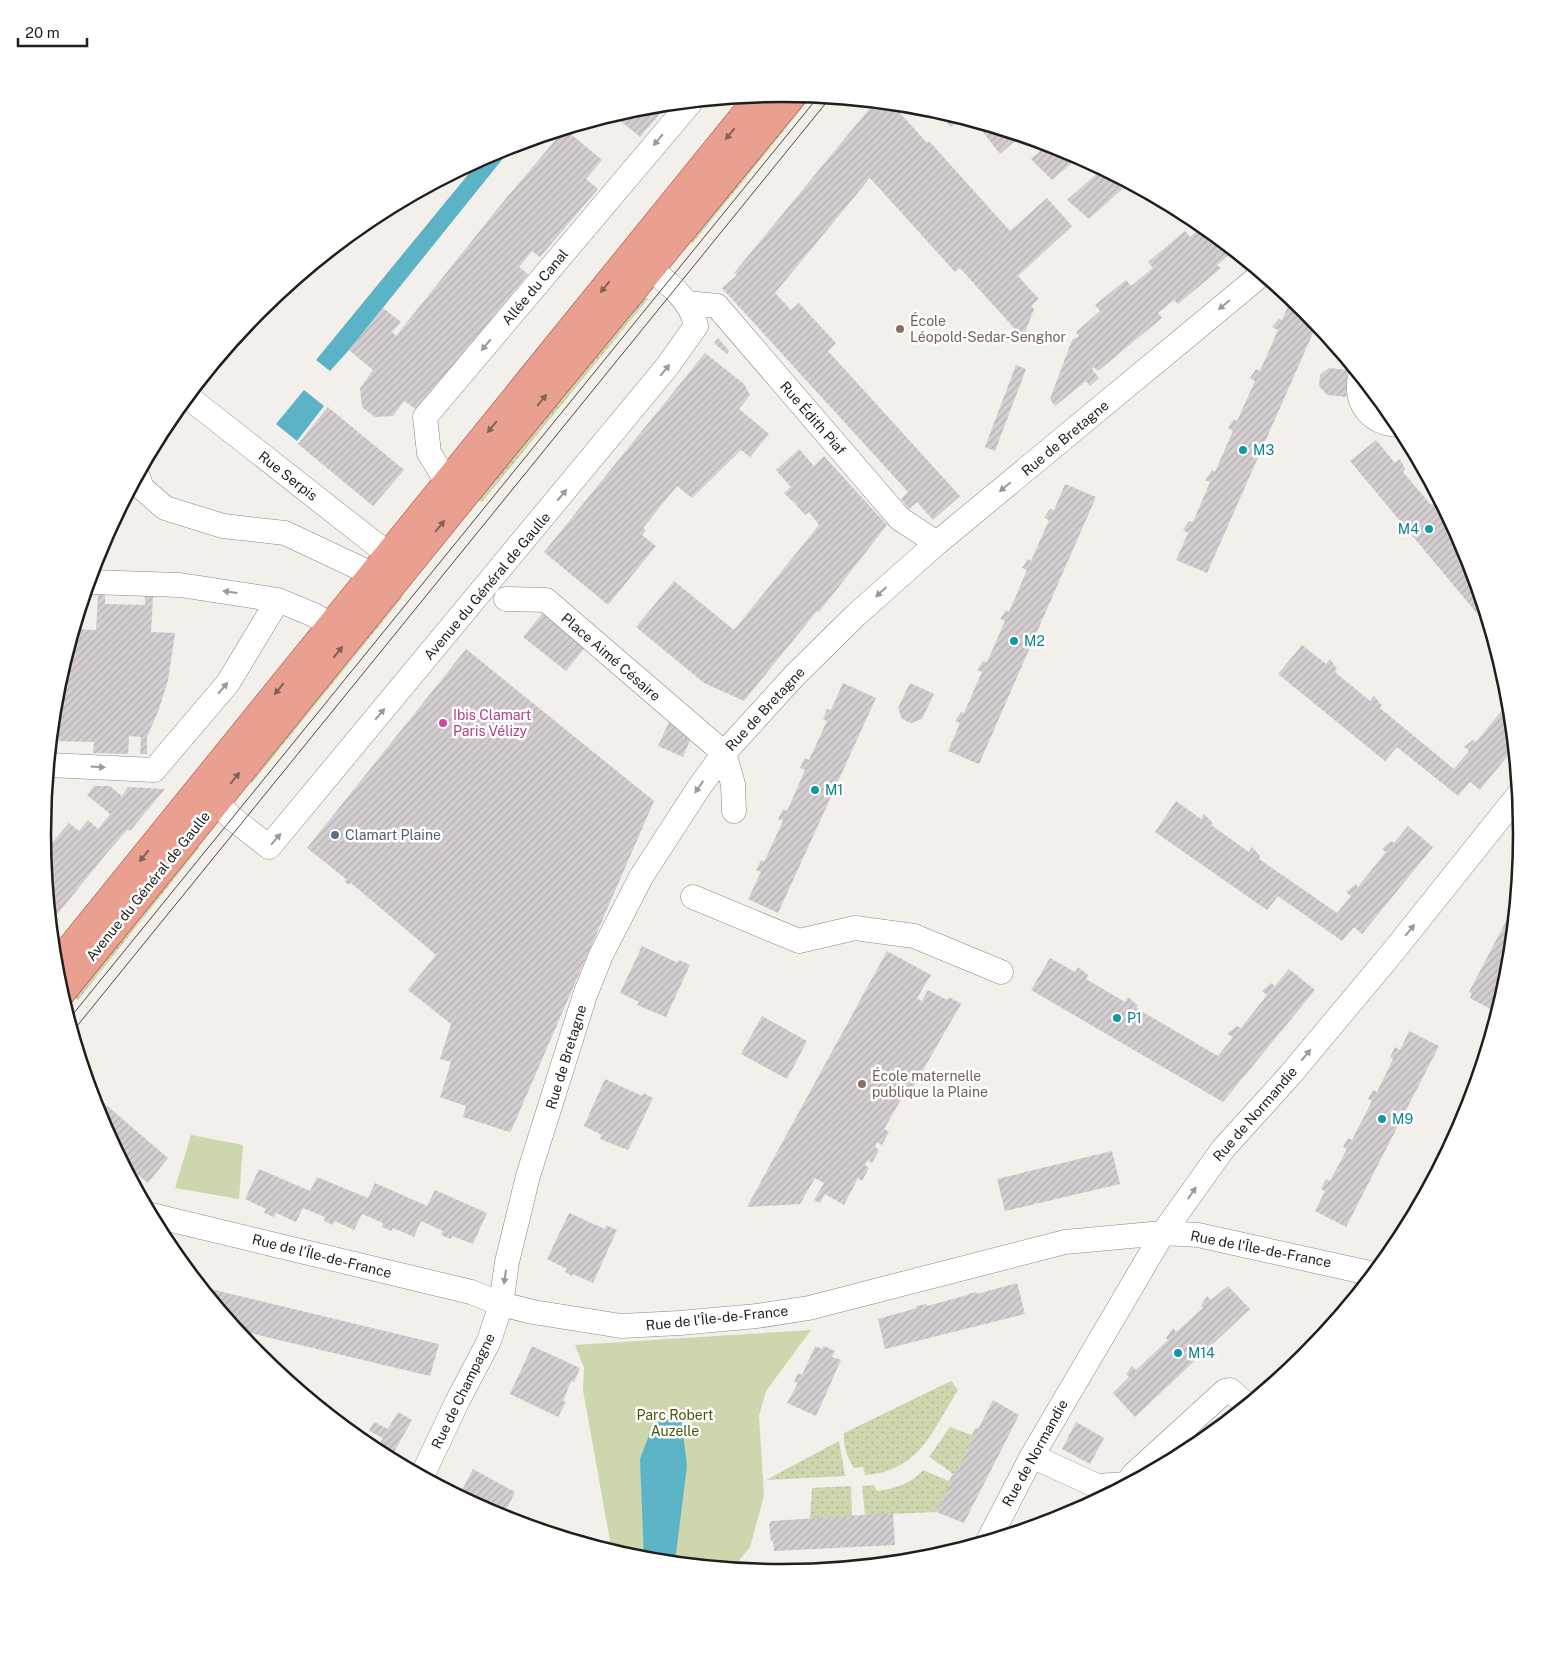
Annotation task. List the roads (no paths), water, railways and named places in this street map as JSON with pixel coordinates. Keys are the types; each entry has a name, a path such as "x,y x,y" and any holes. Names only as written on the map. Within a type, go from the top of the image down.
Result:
{"main road":[{"name":"Avenue du Général de Gaulle","path":"67,985 331,625 380,564 447,482 641,262 786,102"},
{"name":"Avenue du Général de Gaulle","path":"62,959 208,794 641,262 755,103"}],"street":[{"name":"Allée du Canal","path":"447,482 429,453 426,417 685,109"},
{"name":"Avenue du Général de Gaulle","path":"208,794 239,824 269,847 680,351 696,326 694,313 682,296 641,262"},
{"name":"Rue de Bretagne","path":"501,1304 507,1262 528,1176 578,1012 598,963 641,877 677,819 716,746 856,615 937,543 1258,278"},
{"name":"Rue Édith Piaf","path":"687,303 717,306 900,518 937,543"},
{"path":"1360,384 1359,396 1367,411 1379,421 1388,423"},
{"name":"Rue Serpis","path":"193,401 380,564"},
{"path":"141,484 142,488 165,508 222,526 285,533 380,564"},
{"path":"96,582 180,585 278,600 314,615 331,625"},
{"name":"Place Aimé Césaire","path":"506,599 546,600 716,746"},
{"path":"55,765 154,770 228,683 278,600"},
{"path":"716,746 733,784 734,811"},
{"name":"Rue de Normandie","path":"992,1534 1032,1456 1163,1233 1223,1149 1290,1074 1392,953 1513,802"},
{"path":"693,897 799,941 854,928 914,936 1001,972"},
{"name":"Rue de l'Île-de-France","path":"160,1217 471,1292 501,1304 621,1326 757,1316 809,1308 1065,1242 1163,1233 1198,1234 1368,1273"},
{"name":"Rue de Champagne","path":"424,1471 457,1402 490,1341 501,1304"},
{"path":"1134,1475 1225,1391 1230,1390 1234,1392 1243,1402"},
{"path":"1032,1456 1097,1486 1114,1485"}],"water":[{"path":"504,158 330,371 316,360 469,173"},
{"path":"304,390 324,406 297,441 276,424"},
{"path":"670,1411 679,1411 681,1416 687,1466 676,1556 644,1552 640,1459 651,1430"}],"tram line":[{"path":"74,1013 813,103"},
{"path":"77,1026 825,104"}],"place":[{"name":"École Léopold-Sedar-Senghor","path":"900,329"},
{"name":"M3","path":"1243,450"},
{"name":"M4","path":"1429,529"},
{"name":"M2","path":"1014,641"},
{"name":"Ibis Clamart Paris Vélizy","path":"443,723"},
{"name":"M1","path":"815,790"},
{"name":"Clamart Plaine","path":"335,835"},
{"name":"P1","path":"1117,1018"},
{"name":"École maternelle publique la Plaine","path":"862,1084"},
{"name":"M9","path":"1382,1119"},
{"name":"M14","path":"1178,1353"}],"park label":[{"name":"Parc Robert Auzelle","path":"675,1424"}]}
